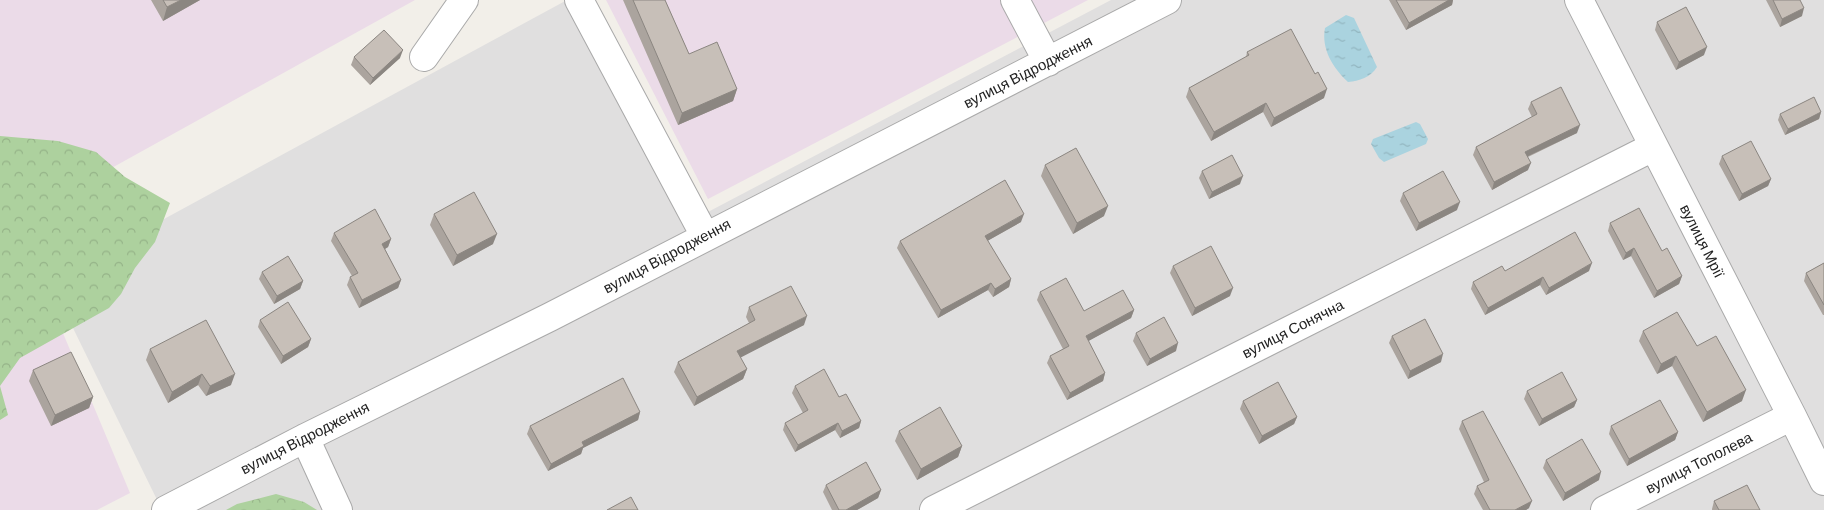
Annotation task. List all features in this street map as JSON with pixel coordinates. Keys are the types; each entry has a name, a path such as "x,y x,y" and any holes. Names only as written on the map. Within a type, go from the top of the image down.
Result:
{"street":[{"path":"424,56 464,0"},
{"path":"579,0 705,236"},
{"path":"1015,0 1048,62"},
{"name":"вулиця Відродження","path":"166,510 304,438 550,317 1167,0"},
{"name":"вулиця Мрії","path":"1579,0 1824,481"},
{"name":"вулиця Сонячна","path":"934,510 1653,147"},
{"name":"вулиця Тополева","path":"1605,510 1792,416"},
{"path":"304,438 338,510"}],"shaded area":[{"path":"0,0 415,0 16,221 130,493 97,510 0,510"},
{"path":"567,0 687,223 1111,0 1824,0 1824,510 162,510 50,281"},
{"path":"606,0 1088,0 708,199"}],"green space":[{"path":"0,136 58,141 96,152 125,177 170,203 155,242 135,268 121,294 109,308 20,358 0,386"},
{"path":"0,386 8,415 0,420"},
{"path":"276,494 304,502 317,510 226,510 237,504"}],"water":[{"path":"1346,15 1354,18 1377,67 1364,78 1348,82 1329,58 1324,36 1325,28"},
{"path":"1416,122 1420,124 1428,139 1426,144 1384,162 1379,158 1371,144 1373,139"}],"building":[{"path":"163,0 181,0 167,7"},
{"path":"633,0 665,0 689,54 717,42 737,89 682,113"},
{"path":"1396,0 1449,0 1409,23"},
{"path":"1773,0 1800,0 1804,8 1782,19"},
{"path":"1686,7 1707,47 1679,62 1657,22"},
{"path":"1291,29 1315,74 1318,72 1327,89 1274,118 1266,103 1214,132 1189,88 1249,55 1247,52"},
{"path":"384,30 403,50 373,78 354,57"},
{"path":"1561,87 1580,125 1525,152 1531,163 1494,182 1476,147 1537,114 1531,102"},
{"path":"1814,97 1821,112 1788,129 1780,114"},
{"path":"1751,141 1771,179 1742,194 1722,156"},
{"path":"1076,148 1108,206 1077,223 1045,165"},
{"path":"1232,155 1243,176 1212,192 1202,171"},
{"path":"1443,171 1460,202 1419,223 1403,193"},
{"path":"1005,180 1024,214 985,236 1011,279 995,289 991,283 941,310 900,241"},
{"path":"474,192 497,234 457,255 434,214"},
{"path":"1639,208 1662,251 1667,248 1682,276 1657,291 1634,248 1626,253 1610,223"},
{"path":"375,209 391,239 382,244 401,280 362,300 350,277 358,273 334,233"},
{"path":"1575,232 1592,263 1549,288 1543,277 1488,308 1473,282 1502,266 1505,271"},
{"path":"1211,246 1233,288 1195,308 1173,266"},
{"path":"288,256 303,281 277,296 262,272"},
{"path":"1824,263 1824,305 1806,273"},
{"path":"1066,278 1084,311 1123,290 1134,310 1086,336 1105,373 1070,393 1050,356 1069,346 1040,292"},
{"path":"791,286 807,316 737,351 747,369 697,397 678,362 755,320 749,307"},
{"path":"288,302 311,339 283,356 260,320"},
{"path":"1677,312 1697,346 1716,336 1746,390 1707,412 1676,356 1661,364 1643,331"},
{"path":"1164,317 1178,343 1150,359 1136,333"},
{"path":"1425,319 1443,354 1410,371 1392,336"},
{"path":"206,320 235,374 210,386 202,374 172,392 150,349"},
{"path":"71,352 93,397 55,415 33,370"},
{"path":"824,369 839,397 846,394 861,421 842,431 838,423 798,445 785,423 808,410 795,386"},
{"path":"1562,372 1577,400 1542,419 1527,391"},
{"path":"623,378 640,412 582,442 584,446 551,464 530,426"},
{"path":"1278,382 1297,417 1262,436 1243,401"},
{"path":"1660,400 1678,432 1629,459 1611,426"},
{"path":"940,407 962,446 921,469 899,431"},
{"path":"1483,411 1532,501 1515,510 1490,510 1477,486 1489,480 1462,421"},
{"path":"1582,439 1601,472 1565,493 1546,460"},
{"path":"866,462 881,490 846,510 839,510 826,485"},
{"path":"1747,485 1760,510 1719,510 1714,501"},
{"path":"631,497 638,510 607,510"}]}
